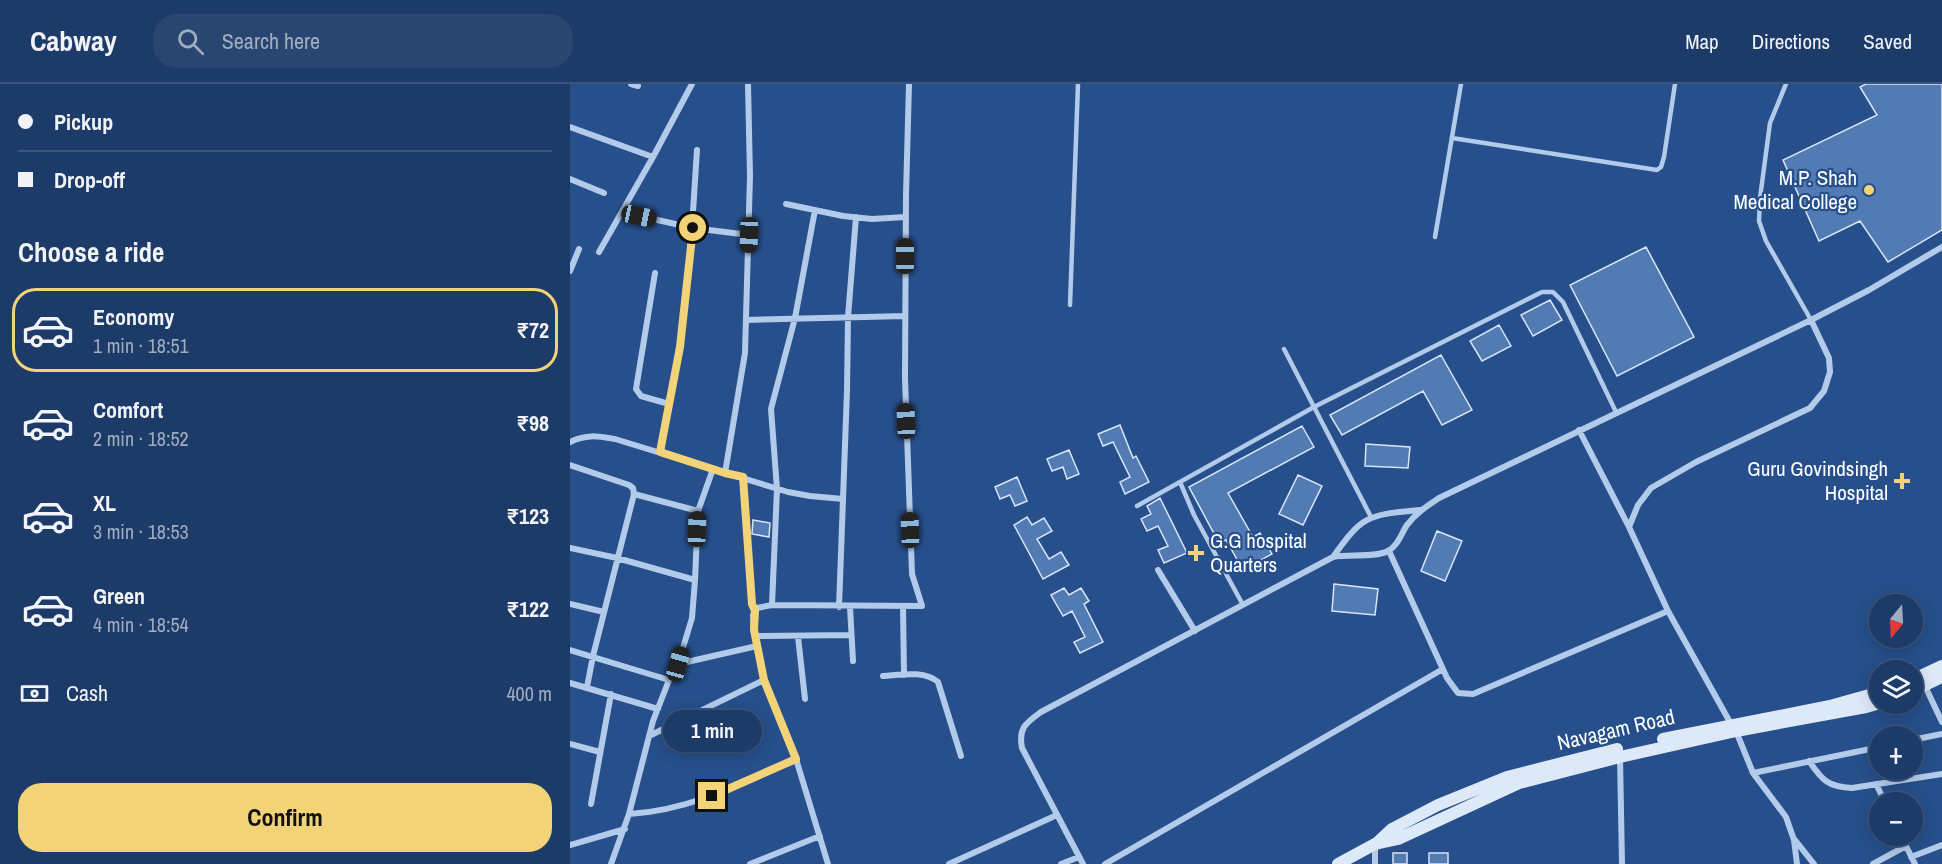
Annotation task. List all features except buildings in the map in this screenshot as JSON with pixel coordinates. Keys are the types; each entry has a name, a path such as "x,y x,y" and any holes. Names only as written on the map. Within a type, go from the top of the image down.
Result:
{"street":[{"path":"599,252 692,84"},
{"path":"725,473 745,353 750,165 748,84"},
{"path":"755,611 757,608 772,605 922,606 912,574 904,378 909,84"},
{"path":"570,127 653,158"},
{"path":"660,452 680,347 693,228 697,150"},
{"path":"570,179 604,193"},
{"path":"786,204 872,219 906,217"},
{"path":"772,605 777,489 771,409 795,318 815,210"},
{"path":"622,212 693,228 749,235"},
{"path":"838,607 848,391 848,317 856,217"},
{"path":"1083,864 1022,748 1020,737 1022,729 1041,711 1333,557 1380,554 1389,551 1396,545 1408,524 1420,510 1439,498 1811,320 1942,248"},
{"path":"570,271 579,249"},
{"path":"655,273 636,389 646,398 669,404"},
{"path":"746,320 905,316"},
{"path":"1629,527 1638,505 1651,488 1696,462 1810,408 1824,391 1830,372 1829,357 1811,320"},
{"path":"1579,430 1629,527 1668,610 1734,728 1753,773 1786,818 1794,840 1797,864"},
{"path":"570,442 582,436 594,435 632,443 777,489 810,496 843,499"},
{"path":"570,465 629,485 633,488 634,494 587,687"},
{"path":"611,864 625,829 649,736 669,680 678,664 692,618 698,512 713,469"},
{"path":"743,477 752,604 755,611 753,620 764,680 796,759 828,864"},
{"path":"634,494 698,512"},
{"path":"1333,557 1351,532 1371,517 1420,510"},
{"path":"570,548 617,558 695,580"},
{"path":"1389,551 1447,678 1458,693 1473,694 1668,610"},
{"path":"1158,570 1195,631"},
{"path":"570,604 604,612"},
{"path":"903,606 904,675"},
{"path":"850,607 853,661"},
{"path":"755,636 851,635"},
{"path":"798,637 805,699"},
{"path":"678,664 757,646"},
{"path":"570,650 669,680"},
{"path":"1923,675 1942,666"},
{"path":"1105,864 1443,669"},
{"path":"883,676 920,675 934,678 938,682 961,756"},
{"path":"1942,678 1925,686 1942,722"},
{"path":"649,736 764,680"},
{"path":"570,682 658,709"},
{"path":"591,804 611,694"},
{"name":"Navagam Road","path":"1375,844 1398,839 1519,783 1869,695"},
{"name":"Navagam Road","path":"1338,864 1375,844 1392,829 1438,805 1507,777 1587,756 1734,728 1869,706"},
{"path":"1923,738 1942,734"},
{"path":"570,744 600,752"},
{"path":"1753,773 1869,749"},
{"path":"1620,757 1622,864"},
{"path":"629,814 645,813 700,800 796,759"},
{"path":"1809,761 1821,778 1839,787 1852,788 1942,774"},
{"path":"1876,784 1880,792"},
{"path":"949,864 1057,815"},
{"path":"570,845 625,829"},
{"path":"750,864 820,836"},
{"path":"1794,840 1814,864"},
{"path":"1375,844 1375,864"},
{"path":"1911,857 1942,845"},
{"path":"1873,864 1906,846 1915,864"},
{"path":"1060,864 1079,857"}],"lane":[{"path":"1070,305 1078,84"},
{"path":"1436,237 1461,84"},
{"path":"1452,138 1657,170 1661,167 1664,157 1675,84"},
{"path":"1786,84 1770,123 1759,221 1766,241 1811,320"},
{"path":"1137,506 1314,407 1542,292 1552,292 1563,302 1616,412"},
{"path":"1284,349 1371,517"},
{"path":"1180,482 1194,515 1243,606"}],"place":[{"name":"M.P. Shah Medical College","path":"1869,190"},
{"name":"Guru Govindsingh Hospital","path":"1902,481"},
{"name":"G.G hospital Quarters","path":"1196,553"}],"route":[{"path":"693,228 680,347 660,452 743,477 752,604 755,611 754,630 764,680 796,759 712,796"}]}
